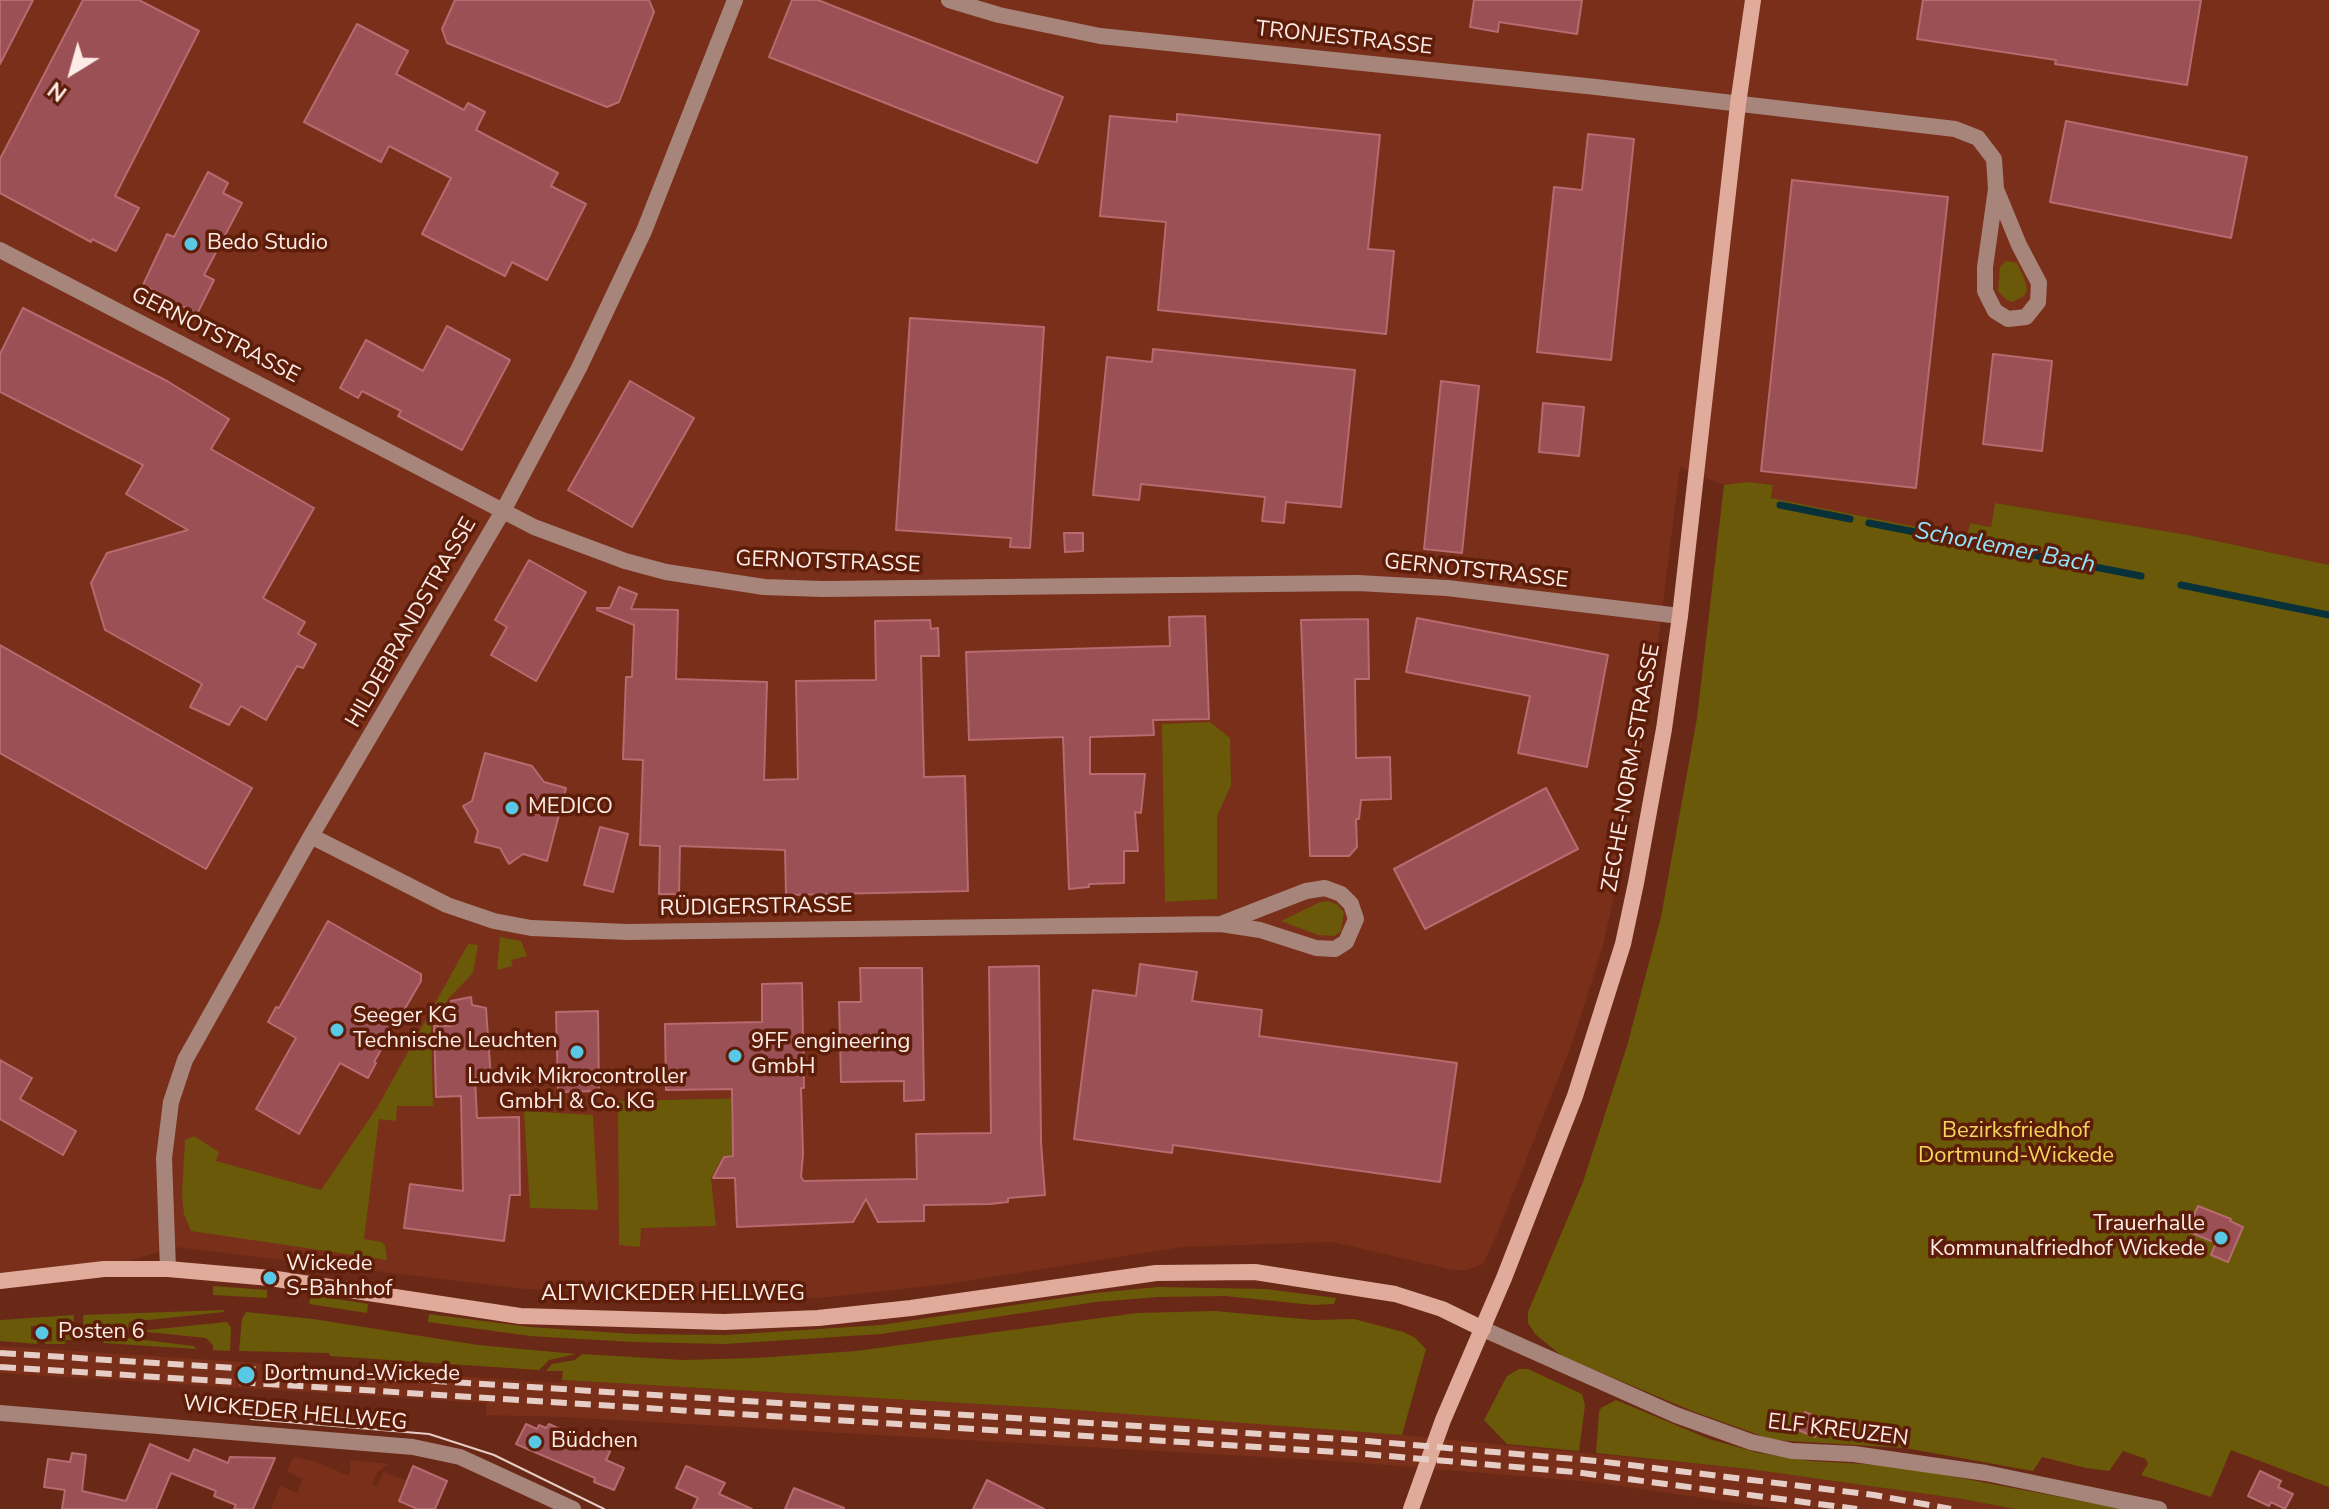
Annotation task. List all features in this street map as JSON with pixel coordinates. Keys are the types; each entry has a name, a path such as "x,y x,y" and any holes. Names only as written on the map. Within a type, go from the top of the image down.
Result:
{"main road":[{"name":"ZECHE-NORM-STRASSE","path":"1411,1509 1443,1420 1483,1329 1575,1096 1623,944 1648,825 1680,616 1738,104 1753,0"},
{"name":"ALTWICKEDER HELLWEG","path":"1,1279 104,1269 168,1269 270,1278 520,1316 724,1322 818,1318 911,1308 1156,1273 1255,1272 1395,1294 1442,1309 1483,1329"}],"street":[{"name":"HILDEBRANDSTRASSE","path":"168,1269 164,1158 171,1102 185,1060 311,836 503,511 611,306 644,231 735,0"},
{"name":"TRONJESTRASSE","path":"949,0 999,15 1100,36 1955,129 1978,138 1994,159 1996,189"},
{"path":"1996,189 2039,283 2038,302 2026,317 2008,319 1995,311 1985,291 1985,267 1996,189"},
{"name":"GERNOTSTRASSE","path":"0,250 534,527 625,561 666,572 764,587 1010,588 1358,583 1447,588 1680,616"},
{"name":"RÜDIGERSTRASSE","path":"311,836 447,905 494,921 531,928 627,932 1221,924 1260,930 1316,948 1335,949 1346,942 1356,919 1351,904 1341,894 1325,888 1306,891 1221,924"},
{"name":"ELF KREUZEN","path":"1483,1329 1676,1415 1751,1442 1792,1451 1854,1454 1986,1473 2159,1509"},
{"name":"WICKEDER HELLWEG","path":"0,1413 239,1430 413,1447 460,1457 573,1509"}],"shaded area":[{"path":"0,0 2329,0 2329,565 2188,535 1995,503 1991,527 1970,523 1967,537 1771,498 1773,486 1746,482 1724,485 1680,467 1660,627 1629,828 1603,946 1571,1046 1495,1239 1483,1264 1467,1270 1453,1270 1333,1242 1182,1247 948,1284 820,1298 525,1289 175,1247 104,1269 0,1273"},
{"path":"0,1346 561,1383 562,1380 1048,1408 1352,1430 1749,1469 2015,1509 1779,1509 1593,1482 1350,1462 486,1415 486,1403 0,1373"},
{"path":"294,1457 317,1462 349,1476 351,1460 389,1464 378,1471 372,1485 377,1486 383,1472 406,1480 398,1502 413,1509 271,1509 280,1486 297,1493 303,1479 287,1471"}],"green space":[{"path":"2006,261 2017,263 2027,290 2024,296 2013,302 1998,291 2000,267"},
{"name":"Bezirksfriedhof Dortmund-Wickede","path":"1746,482 1773,485 1771,498 1967,537 1970,523 1991,527 1995,503 2188,535 2329,565 2329,1487 2231,1450 2211,1497 2141,1475 2148,1464 2146,1459 2123,1451 2109,1471 2042,1457 2033,1471 1905,1448 1773,1440 1692,1411 1562,1356 1535,1334 1528,1323 1528,1312 1583,1182 1627,1046 1661,917 1697,718 1724,485"},
{"path":"1210,722 1230,738 1231,785 1217,816 1217,899 1165,902 1162,724"},
{"path":"1329,901 1338,905 1344,913 1341,931 1334,936 1318,935 1281,921 1320,902"},
{"path":"500,937 521,941 527,956 511,960 513,966 497,970"},
{"path":"468,944 478,945 473,973 449,998 431,1024 433,1106 397,1106 396,1121 379,1119 364,1239 382,1242 387,1260 191,1231 184,1214 182,1194 185,1140 194,1136 219,1152 216,1161 321,1190 378,1106"},
{"path":"800,1097 801,1106 731,1107 732,1155 723,1156 711,1178 716,1226 641,1228 640,1247 619,1245 618,1101"},
{"path":"524,1111 593,1115 598,1210 530,1208"},
{"path":"213,1286 267,1290 267,1298 213,1295"},
{"path":"1158,1287 1266,1289 1336,1298 1334,1304 1313,1305 1225,1296 1158,1297 1096,1302 881,1334 725,1344 530,1336 428,1322 429,1314 530,1327 633,1334 725,1335 881,1325 1095,1293"},
{"path":"311,1295 368,1304 367,1313 309,1304"},
{"path":"224,1310 129,1322 127,1338 194,1346 196,1349 104,1343 103,1340 93,1339 84,1341 83,1315"},
{"path":"1215,1311 1314,1320 1354,1319 1414,1337 1426,1349 1402,1435 1048,1408 562,1380 563,1371 546,1371 552,1364 575,1360 582,1354 683,1360 756,1358 856,1351 1137,1313"},
{"path":"246,1312 313,1319 478,1345 576,1354 549,1360 539,1370 330,1356 329,1353 239,1351 242,1319"},
{"path":"74,1315 73,1340 65,1340 65,1344 45,1344 52,1341 52,1327 31,1326 31,1339 37,1340 37,1344 0,1341 0,1320"},
{"path":"227,1322 231,1328 230,1351 213,1350 213,1345 206,1338 138,1331"},
{"path":"1519,1369 1528,1369 1582,1394 1585,1405 1579,1451 1507,1444 1484,1420 1507,1376"},
{"path":"1616,1400 1709,1439 1759,1453 1811,1461 1898,1466 2123,1509 2015,1509 1749,1469 1596,1453 1599,1412"}],"building":[{"path":"0,0 33,0 0,64"},
{"path":"83,0 139,0 199,31 115,196 139,208 116,251 92,239 91,242 0,193 0,159"},
{"path":"455,0 649,0 654,12 619,102 607,107 447,43 442,29"},
{"path":"792,0 818,0 1063,97 1037,163 769,57"},
{"path":"1474,0 1582,0 1577,34 1499,22 1498,32 1470,27"},
{"path":"1923,0 2201,0 2187,85 2055,64 2056,60 1917,39"},
{"path":"357,24 408,51 396,74 464,110 468,103 485,112 476,130 558,173 551,186 586,204 547,280 512,262 505,276 422,234 451,178 389,146 381,162 304,122"},
{"path":"1177,114 1380,135 1368,249 1394,251 1386,334 1158,310 1166,222 1100,216 1110,116 1177,122"},
{"path":"2066,121 2247,157 2231,238 2050,202"},
{"path":"1588,134 1634,139 1611,360 1537,352 1554,187 1582,190"},
{"name":"Bedo Studio","path":"208,172 228,183 223,193 242,203 204,275 214,280 197,314 185,307 172,306 164,296 143,285 167,234 174,237"},
{"path":"1792,180 1948,197 1916,488 1761,471"},
{"path":"23,308 167,381 229,419 211,449 314,508 263,598 305,622 298,634 316,644 303,668 297,666 266,720 241,706 229,725 190,707 202,684 105,630 91,583 107,553 188,530 126,494 143,465 0,392 0,354"},
{"path":"910,318 1044,327 1030,548 1010,547 1011,538 896,530"},
{"path":"447,326 510,360 462,450 398,416 401,411 362,391 358,398 340,388 366,340 423,371"},
{"path":"1153,349 1355,370 1341,507 1286,502 1284,523 1262,521 1265,497 1141,484 1139,500 1093,495 1107,357 1152,362"},
{"path":"1993,354 2052,361 2042,451 1983,444"},
{"path":"630,381 694,418 632,527 568,490"},
{"path":"1441,381 1479,386 1462,553 1424,549"},
{"path":"1543,403 1584,407 1579,456 1539,452"},
{"path":"1064,533 1083,533 1083,551 1065,552"},
{"path":"529,560 586,592 536,681 491,655 507,627 495,620"},
{"path":"619,587 637,594 631,609 678,610 676,679 767,682 764,780 798,779 796,681 876,680 875,621 930,620 931,629 938,628 939,656 921,656 924,777 965,776 968,891 786,895 785,850 680,846 679,894 659,894 660,846 640,845 643,760 623,759 626,677 632,677 634,625 597,610 610,608"},
{"path":"1205,616 1209,719 1153,720 1154,735 1090,737 1090,774 1145,774 1141,813 1135,812 1138,851 1124,851 1124,883 1089,884 1089,887 1069,889 1063,737 969,740 966,652 1170,646 1169,617"},
{"path":"1417,618 1608,655 1587,767 1518,753 1530,696 1406,672"},
{"path":"1368,619 1369,679 1355,679 1356,758 1390,757 1391,799 1361,800 1359,819 1356,819 1357,847 1349,856 1310,856 1301,620"},
{"path":"0,645 252,788 206,869 0,753"},
{"name":"MEDICO","path":"485,753 532,766 544,782 566,788 547,861 523,854 509,864 500,848 475,842 478,831 463,806 472,801"},
{"path":"1546,788 1578,849 1425,929 1394,869"},
{"path":"600,827 628,834 613,892 584,885"},
{"name":"Seeger KG Technische Leuchten","path":"328,921 421,974 421,981 374,1062 368,1078 340,1063 299,1134 256,1109 296,1038 268,1022"},
{"path":"1140,964 1197,972 1192,1001 1262,1010 1259,1036 1457,1063 1440,1182 1173,1145 1172,1153 1074,1139 1093,990 1136,996"},
{"path":"1039,966 1041,1142 1045,1195 1008,1198 1008,1202 990,1204 924,1205 924,1221 878,1222 866,1199 853,1222 737,1227 735,1178 713,1178 724,1157 733,1156 732,1089 666,1090 665,1024 762,1022 762,984 802,983 804,1088 801,1088 801,1177 804,1181 917,1179 916,1134 991,1133 989,967"},
{"path":"860,968 922,968 924,1100 904,1101 904,1081 841,1082 839,1002 861,1002"},
{"path":"471,997 472,1005 486,1008 491,1079 475,1078 477,1118 519,1117 520,1195 510,1195 504,1241 404,1228 410,1184 463,1191 461,1096 436,1097 434,1026 452,1026 451,1001"},
{"name":"Ludvik Mikrocontroller GmbH & Co. KG","path":"598,1011 599,1091 558,1092 556,1012"},
{"path":"0,1060 32,1078 20,1099 76,1131 63,1155 0,1119"},
{"name":"Trauerhalle Kommunalfriedhof Wickede","path":"2198,1206 2243,1227 2228,1262 2211,1255 2216,1243 2187,1231"},
{"path":"1805,1412 1822,1419 1815,1437 1798,1430"},
{"path":"526,1424 537,1429 539,1425 546,1428 549,1424 593,1441 595,1435 614,1443 606,1460 624,1468 614,1490 594,1482 595,1478 516,1444"},
{"path":"150,1444 189,1461 194,1449 228,1463 230,1457 275,1458 253,1509 234,1509 236,1505 214,1496 216,1491 171,1473 156,1509 62,1509 65,1490 44,1487 48,1459 70,1462 72,1453 86,1455 82,1491 126,1501"},
{"path":"413,1466 447,1481 435,1509 417,1509 399,1501"},
{"path":"686,1466 725,1483 719,1494 752,1509 693,1509 698,1498 676,1488"},
{"path":"2260,1471 2281,1481 2278,1487 2293,1494 2285,1509 2271,1502 2269,1506 2248,1496"},
{"path":"987,1480 1044,1509 973,1509"},
{"path":"794,1488 844,1508 844,1509 785,1509"}],"waterway":[{"name":"Schorlemer Bach","path":"1780,505 1850,519"},
{"name":"Schorlemer Bach","path":"1869,523 2141,576"},
{"name":"Schorlemer Bach","path":"2181,585 2329,615"}],"tram line":[{"path":"251,1419 429,1434 494,1455 604,1509"}],"railway":[{"path":"0,1353 1356,1440 1597,1461 1874,1495 1951,1509"},
{"path":"0,1367 1353,1453 1574,1472 1857,1509"}],"place":[{"name":"Bedo Studio","path":"191,244"},
{"name":"MEDICO","path":"512,808"},
{"name":"Seeger KG Technische Leuchten","path":"337,1030"},
{"name":"Ludvik Mikrocontroller GmbH & Co. KG","path":"577,1052"},
{"name":"9FF engineering GmbH","path":"735,1056"},
{"name":"Trauerhalle Kommunalfriedhof Wickede","path":"2221,1238"},
{"name":"Wickede S-Bahnhof","path":"270,1278"},
{"name":"Posten 6","path":"42,1333"},
{"name":"Dortmund-Wickede","path":"246,1375"},
{"name":"Büdchen","path":"535,1442"}]}
